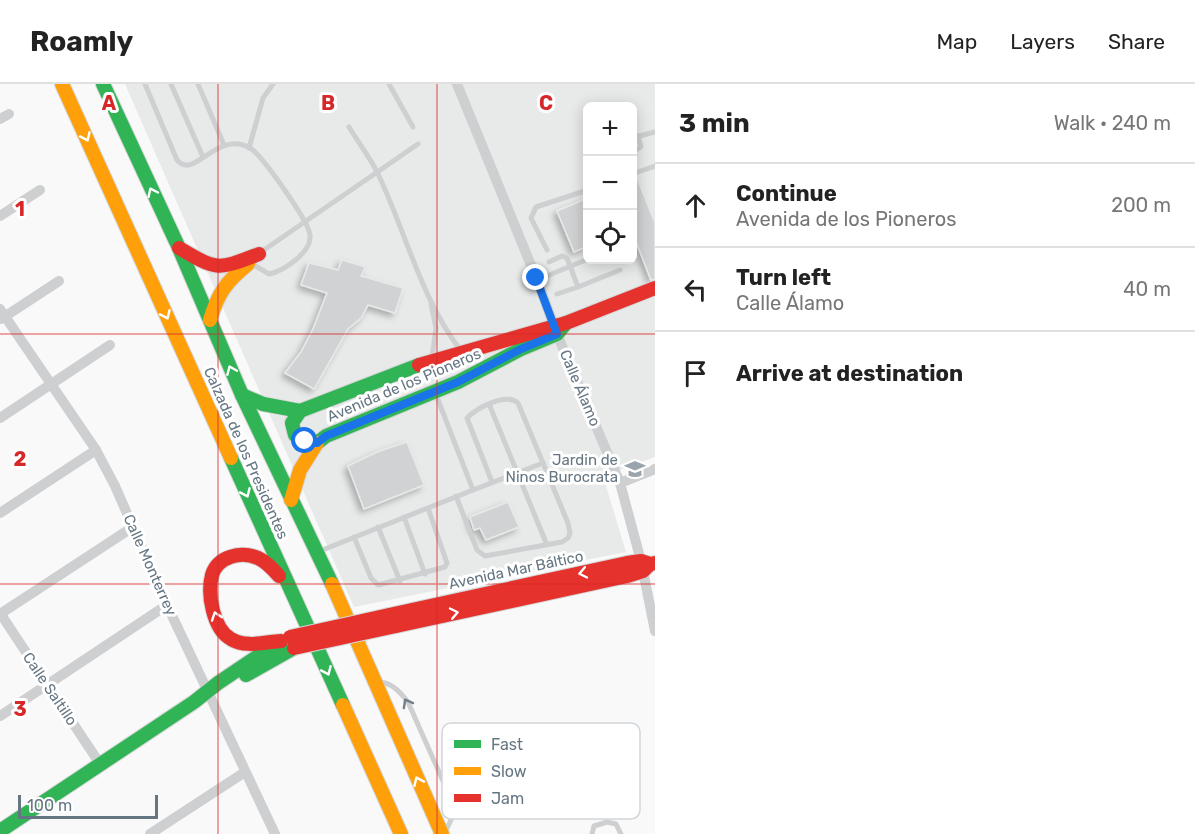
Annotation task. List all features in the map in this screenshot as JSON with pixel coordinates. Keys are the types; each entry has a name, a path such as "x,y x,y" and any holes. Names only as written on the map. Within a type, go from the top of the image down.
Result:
{"main road":[{"name":"Calzada de los Presidentes","path":"62,84 401,834"},
{"name":"Calzada de los Presidentes","path":"104,84 179,248 242,395 316,552 443,834"},
{"path":"179,248 206,264 225,267 255,258"},
{"path":"210,320 219,291 226,281 255,258"},
{"name":"Avenida de los Pioneros","path":"300,411 432,360 559,327 655,288"},
{"name":"Avenida de los Pioneros","path":"317,443 326,436 435,392 502,359 559,327"},
{"path":"496,344 501,350 502,359"},
{"path":"242,395 263,404 300,411 292,423 294,435 305,441 317,443 300,470 291,500"},
{"path":"288,585 269,565 247,554 237,554 226,559 212,574 211,583 211,600 215,617 222,632 229,639 247,644 288,642"},
{"name":"Avenida Mar Báltico","path":"288,642 647,565"},
{"path":"0,831 194,702 277,656 288,642"}],"street":[{"name":"Calle Álamo","path":"457,84 537,280 559,327 620,483 647,565 655,631"},
{"path":"0,216 40,190"},
{"path":"2,315 59,281"},
{"name":"Calle Monterrey","path":"2,315 96,450 275,834"},
{"path":"0,418 110,345"},
{"path":"0,513 96,450"},
{"path":"620,483 655,469"},
{"path":"0,614 133,527"},
{"path":"0,716 167,605"},
{"name":"Calle Saltillo","path":"0,614 100,764"},
{"path":"150,834 245,772"}],"lane":[{"path":"144,84 177,160 182,165 187,167 224,145 238,143 249,147 263,160 305,222 310,233 308,247 281,270 269,274 255,258 305,222 418,144"},
{"path":"171,84 203,157"},
{"path":"198,84 224,145"},
{"path":"249,147 263,98 273,84"},
{"path":"389,84 413,127"},
{"path":"349,127 377,172 430,300 448,333 462,352"},
{"path":"637,136 655,132"},
{"path":"637,173 655,166"},
{"path":"547,250 531,218 533,211 536,207 583,192"},
{"path":"549,262 565,256 578,287"},
{"path":"537,280 583,261"},
{"path":"557,294 620,270"},
{"path":"430,300 436,328 432,360"},
{"path":"435,392 472,490"},
{"path":"456,496 462,517 481,554 491,556 566,541 570,533 568,524 516,400 509,398 489,404 467,418 492,483"},
{"path":"489,404 547,545"},
{"path":"316,552 543,462"},
{"path":"354,537 371,578 376,584 400,581 445,567 447,565 428,508"},
{"path":"404,517 425,574"},
{"path":"378,527 400,581"},
{"path":"375,682 390,684 401,693 442,780"},
{"path":"443,834 451,819"},
{"path":"592,834 594,826 607,822 616,824 621,834"}],"shaded area":[{"path":"125,84 655,84 655,457 603,476 626,552 354,607"}],"building":[{"path":"637,178 655,223 655,279 651,280 637,244"},
{"path":"583,200 583,248 574,252 557,211"},
{"path":"342,260 365,267 361,276 403,288 395,313 368,305 361,318 348,329 314,389 285,373 301,352 327,293 301,285 309,263 338,270"},
{"path":"407,442 424,485 364,509 348,466 377,452"},
{"path":"508,502 519,527 486,540 480,528 474,530 470,517"}],"traffic: fast":[{"path":"103,84 179,248 242,395 332,584"},
{"path":"419,365 300,411 292,423 295,435 305,441 317,443 326,436 458,382 521,349 557,334 566,323"},
{"path":"242,395 263,404 300,411"},
{"path":"231,458 343,705"},
{"path":"0,831 194,702 279,642"},
{"path":"246,675 294,648"}],"traffic: slow":[{"path":"62,84 231,458"},
{"path":"210,320 216,302 224,289 248,264"},
{"path":"291,500 300,470 317,443"},
{"path":"332,584 442,834"},
{"path":"343,705 401,834"}],"traffic: jam":[{"path":"179,248 202,261 218,266 259,254"},
{"path":"419,365 566,323 655,288"},
{"path":"279,576 258,558 238,555 219,563 212,575 210,592 216,619 231,639 249,644 281,641"},
{"path":"389,615 627,563 641,561 650,564"},
{"path":"396,626 627,576 643,571 650,564 655,563"},
{"path":"290,637 389,615"},
{"path":"294,648 396,626"}],"place":[{"name":"Jardin de Ninos Burocrata","path":"635,469"}],"route":[{"path":"305,441 317,443 326,436 458,382 521,349 557,334 536,278"}]}
